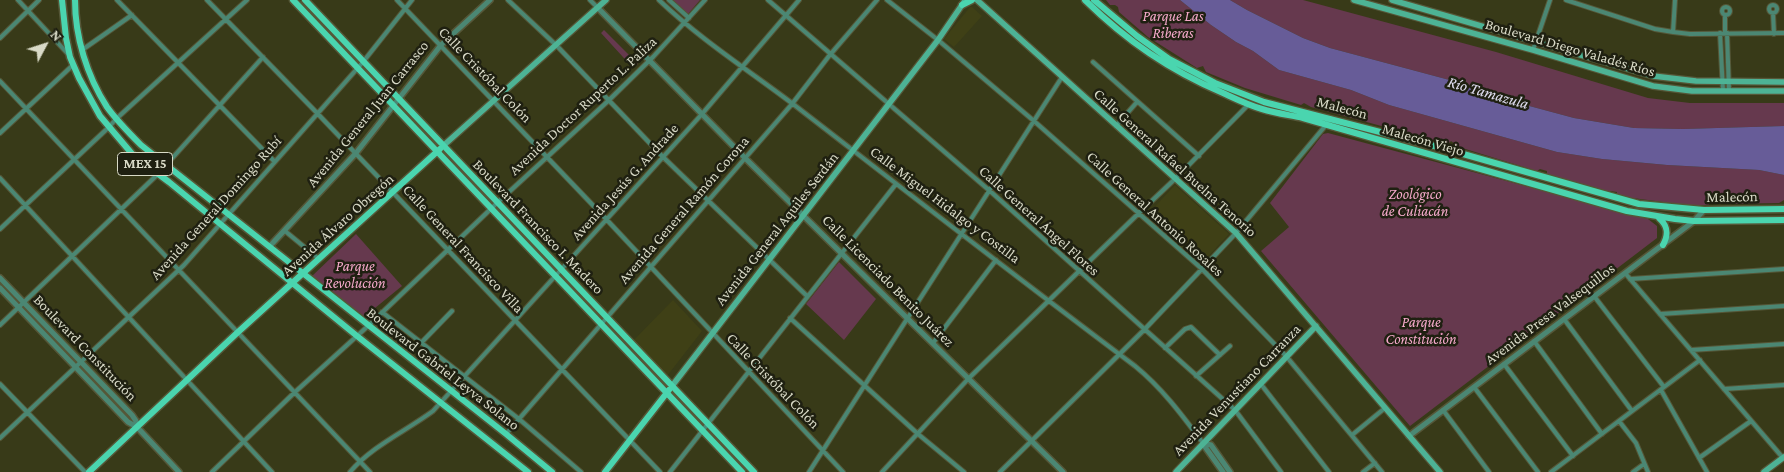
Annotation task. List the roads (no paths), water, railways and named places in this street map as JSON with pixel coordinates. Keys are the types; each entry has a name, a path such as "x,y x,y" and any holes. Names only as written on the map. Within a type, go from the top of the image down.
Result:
{"main road":[{"name":"Boulevard Gabriel Leyva Solano","path":"62,0 63,24 73,65 87,95 109,128 132,155 220,223 357,336 528,472"},
{"name":"Boulevard Gabriel Leyva Solano","path":"75,0 78,36 98,90 116,118 141,145 552,472"},
{"name":"Boulevard Francisco I. Madero","path":"293,0 742,472"},
{"name":"Boulevard Francisco I. Madero","path":"304,0 754,472"},
{"name":"Avenida Álvaro Obregón","path":"89,472 237,333 606,0"},
{"path":"964,2 972,0"},
{"name":"Calle General Rafael Buelna Tenorio","path":"977,0 1236,233 1440,472"},
{"name":"Malecón Viejo","path":"1085,0 1103,18 1144,51 1178,72 1249,104 1606,206 1658,217 1694,221 1784,220"},
{"name":"Malecón","path":"1095,0 1137,36 1170,59 1215,83 1264,102 1469,156 1620,200 1660,208 1704,210 1784,209"},
{"path":"1356,0 1372,0"},
{"name":"Boulevard Diego Valadés Ríos","path":"1356,0 1653,86 1685,91 1784,91"},
{"name":"Boulevard Diego Valadés Ríos","path":"1392,0 1653,76 1725,82 1784,82"},
{"name":"Avenida General Aquiles Serdán","path":"605,472 938,40 964,2"},
{"path":"1249,104 1264,102"},
{"path":"1658,217 1665,224 1667,230 1667,237 1663,244"},
{"name":"Avenida Venustiano Carranza","path":"1176,472 1316,326"},
{"path":"1764,472 1783,457"}],"street":[{"path":"18,0 70,57"},
{"path":"0,38 39,0"},
{"path":"117,0 274,161"},
{"name":"Calle General Francisco Villa","path":"207,0 356,153 660,472"},
{"path":"0,229 109,128 116,118 247,0"},
{"name":"Calle Cristóbal Colón","path":"398,0 843,472"},
{"name":"Avenida General Domingo Rubí","path":"0,438 178,271 358,68 412,0"},
{"name":"Avenida General Juan Carrasco","path":"269,246 356,153 440,45 490,0"},
{"path":"508,0 556,46 663,157 807,296"},
{"name":"Calle Licenciado Benito Juárez","path":"590,0 744,157 1063,472"},
{"name":"Calle Miguel Hidalgo y Costilla","path":"659,0 684,24 792,104 1154,381 1178,410 1223,472"},
{"path":"669,0 689,18"},
{"name":"Avenida Doctor Ruperto L. Paliza","path":"212,472 294,393 608,101 650,60 704,0"},
{"name":"Calle General Ángel Flores","path":"768,0 990,191 1235,410 1281,472"},
{"name":"Avenida Jesús G. Andrade","path":"350,472 384,443 421,420 440,403 702,114 799,0"},
{"name":"Avenida General Ramón Corona","path":"506,434 744,157 792,104 877,0"},
{"name":"Calle General Antonio Rosales","path":"887,0 938,40 1034,121 1202,269 1286,356 1382,472"},
{"path":"1533,50 1550,0"},
{"path":"1566,0 1673,32 1720,34 1784,33"},
{"path":"1673,32 1675,0"},
{"path":"1773,13 1774,34"},
{"path":"82,50 132,14"},
{"path":"1725,82 1726,15"},
{"path":"1720,34 1726,91"},
{"path":"0,325 167,165 263,57"},
{"path":"1093,62 1199,156"},
{"path":"0,134 73,65"},
{"path":"809,472 1062,77"},
{"path":"0,81 370,472"},
{"path":"1116,126 1137,102"},
{"path":"882,472 969,378 1199,156 1249,104"},
{"path":"1000,472 1144,330 1236,233 1330,118"},
{"path":"0,178 272,472"},
{"path":"670,472 896,184"},
{"name":"Avenida Presa Valsequillos","path":"1409,436 1694,221 1704,210"},
{"path":"285,231 319,259"},
{"path":"933,343 996,260"},
{"path":"1630,279 1784,269"},
{"path":"1625,273 1783,457"},
{"name":"Boulevard Constitución","path":"0,278 132,415 137,427"},
{"name":"Boulevard Constitución","path":"0,288 128,422 137,427"},
{"path":"1594,296 1662,388 1707,472"},
{"path":"1660,314 1784,306"},
{"path":"421,342 452,310"},
{"path":"382,312 519,419 581,472"},
{"path":"790,318 918,434 964,472"},
{"path":"1564,319 1632,411"},
{"path":"1165,348 1185,329 1191,327 1220,355"},
{"path":"1534,341 1602,434"},
{"path":"1690,350 1784,344"},
{"path":"1196,376 1230,346"},
{"path":"1551,472 1700,360"},
{"path":"1504,364 1573,456"},
{"path":"1260,383 1329,472"},
{"path":"0,384 85,472"},
{"path":"1724,389 1784,385"},
{"path":"1474,386 1538,472"},
{"path":"1352,435 1385,408"},
{"path":"1442,410 1489,472"},
{"path":"1699,458 1751,420"},
{"path":"1619,421 1636,443 1648,472"},
{"path":"137,427 179,472"},
{"name":"Calle Miguel Hidalgo y Costilla","path":"1203,443 1211,445 1230,472"},
{"path":"1363,472 1375,463"},
{"path":"1633,472 1644,464"}],"water":[{"name":"Río Tamazula","path":"1180,0 1230,0 1303,38 1330,48 1457,82 1522,104 1574,118 1634,128 1683,129 1784,126 1784,175 1759,170 1667,165 1602,159 1557,152 1389,105 1351,90 1279,70 1211,25"}],"park label":[{"name":"Parque Las Riberas","path":"1173,24"},
{"name":"Zoológico de Culiacán","path":"1415,202"},
{"name":"Parque Revolución","path":"355,274"},
{"name":"Parque Constitución","path":"1421,330"}]}
